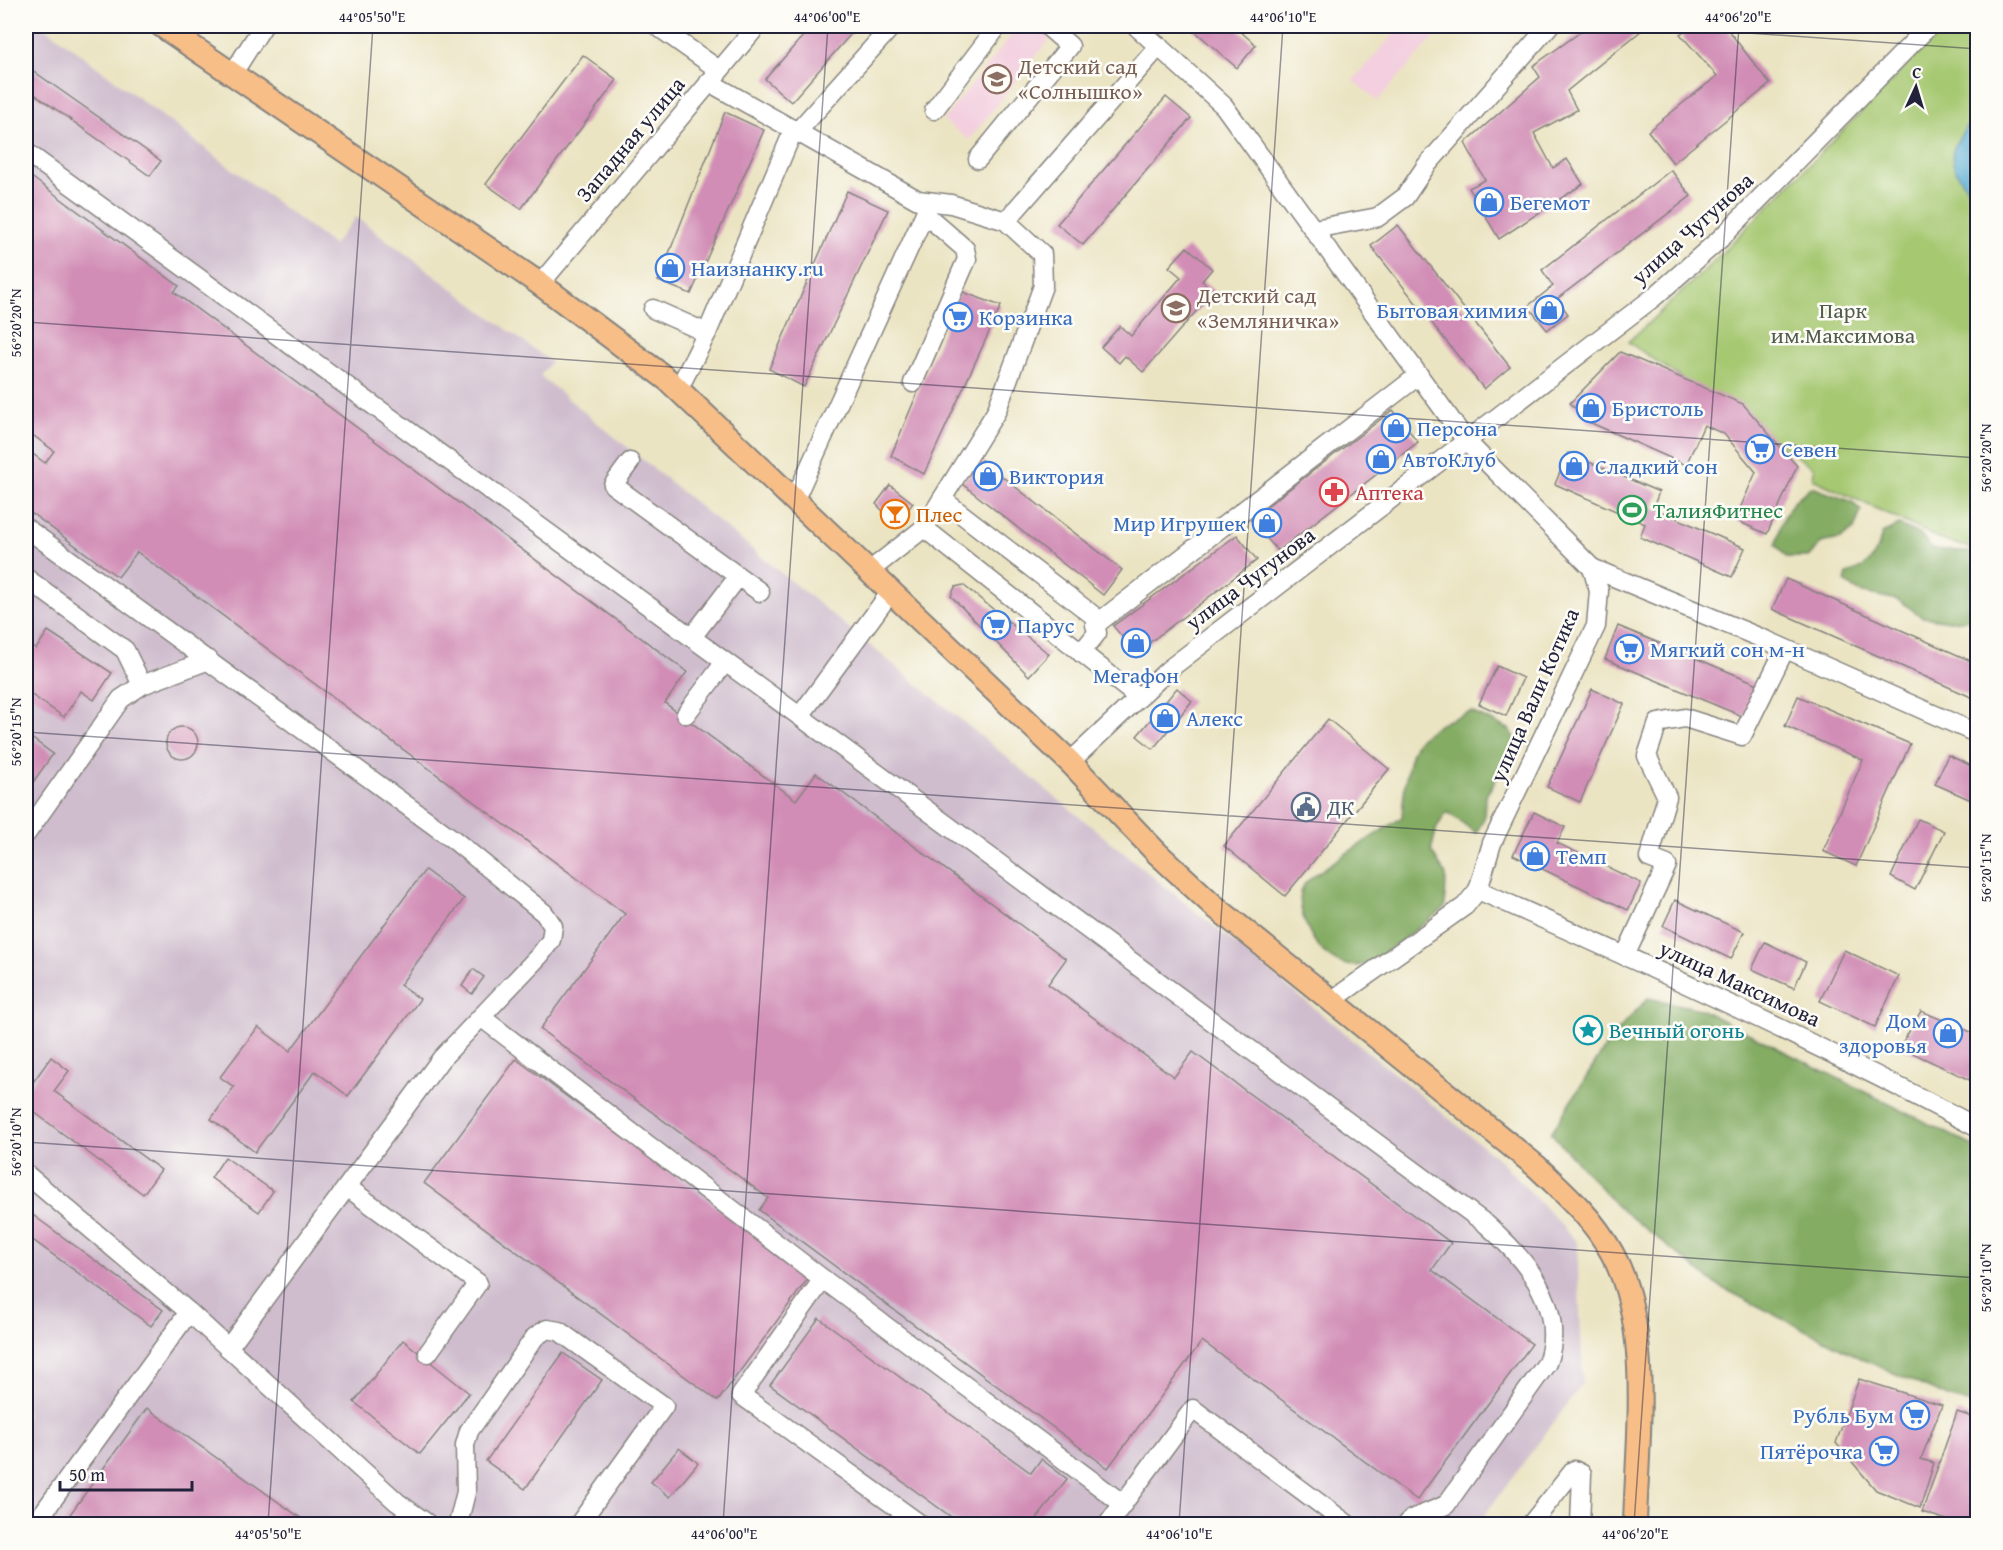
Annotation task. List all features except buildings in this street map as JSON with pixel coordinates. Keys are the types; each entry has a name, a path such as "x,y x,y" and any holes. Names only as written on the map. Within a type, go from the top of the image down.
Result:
{"main road":[{"path":"162,26 540,284 624,345 678,390 1070,762 1157,853 1213,905 1536,1166 1586,1214 1613,1254 1630,1304 1636,1343 1638,1412 1635,1524"}],"street":[{"path":"233,73 263,26"},
{"path":"657,26 714,76 796,130 918,200 965,249 967,259 913,382"},
{"name":"Западная улица","path":"540,284 757,26"},
{"path":"678,390 707,333 796,130 892,26"},
{"path":"933,110 998,26"},
{"path":"978,159 1070,46 1047,26"},
{"path":"1136,26 1224,106 1467,442 1592,568 1785,649 1977,734"},
{"path":"1314,229 1378,217 1405,197 1426,166 1549,26"},
{"name":"улица Чугунова","path":"1070,762 1168,670 1654,297 1721,238 1929,26"},
{"path":"1006,220 1159,46"},
{"path":"26,152 800,716 1486,1224 1512,1247 1545,1295 1552,1315 1552,1350 1547,1363 1446,1505 1412,1519 1407,1524"},
{"path":"868,572 924,528 996,412 1043,286 1042,254 1006,220 951,204 928,208"},
{"path":"794,501 928,208"},
{"path":"652,309 707,333"},
{"path":"1095,625 1419,375"},
{"path":"630,462 613,485 760,592"},
{"path":"942,498 1094,616 1096,633 1081,653"},
{"path":"26,528 454,840 544,913 554,926 551,940 441,1059 228,1348"},
{"path":"924,528 1139,698"},
{"name":"улица Вали Котика","path":"1331,1001 1465,906 1478,891 1492,843 1596,626 1599,591 1592,568"},
{"path":"692,637 738,577"},
{"path":"26,578 125,650 142,685"},
{"path":"800,716 890,593"},
{"path":"1625,956 1667,865 1649,858 1667,797 1647,756 1658,723 1684,718 1742,736 1785,649"},
{"path":"26,834 121,699 142,685 209,660"},
{"path":"686,714 725,662"},
{"name":"улица Максимова","path":"1478,891 1625,956 1884,1078 1977,1128"},
{"path":"481,1017 823,1279 1123,1504"},
{"path":"26,1174 189,1312 397,1502 428,1524"},
{"path":"347,1187 478,1283 428,1353"},
{"path":"823,1279 741,1395 920,1524"},
{"path":"35,1524 189,1312"},
{"path":"458,1524 466,1492 465,1445 469,1431 535,1337 547,1329 559,1331 664,1406 579,1524"},
{"path":"1108,1524 1193,1409 1347,1524"},
{"path":"1531,1524 1574,1470 1579,1470 1582,1474 1580,1524"}],"shaded area":[{"path":"26,26 43,26 333,245 356,217 551,362 540,376 1501,1161 1577,1242 1583,1383 1478,1524 26,1524"},
{"name":"Детский сад «Солнышко»","path":"1019,26 1036,26 1051,37 969,140 943,120"},
{"path":"1401,26 1445,26 1377,101 1353,80"}],"green space":[{"name":"Парк им.Максимова","path":"1946,26 1977,26 1977,549 1947,542 1813,479 1814,468 1628,342 1703,272"},
{"path":"1812,487 1852,502 1861,511 1854,529 1840,539 1821,543 1809,557 1786,557 1776,545 1783,519 1791,505"},
{"path":"1899,525 1921,535 1932,549 1977,552 1977,627 1972,619 1950,621 1923,617 1898,600 1859,592 1845,582 1847,574 1861,568 1871,560 1878,549 1882,534"},
{"path":"1471,712 1509,729 1518,745 1485,797 1484,819 1476,833 1447,812 1437,827 1431,851 1446,875 1445,908 1372,961 1356,966 1330,958 1312,937 1302,913 1300,896 1304,885 1333,862 1402,817 1408,766 1414,747 1435,727"},
{"path":"1648,998 1700,1009 1977,1148 1977,1406 1948,1397 1860,1358 1715,1284 1617,1206 1551,1133 1611,1038"}],"water":[{"path":"1977,112 1977,201 1958,174 1952,156 1959,139"}],"place":[{"name":"Детский сад «Солнышко»","path":"997,79"},
{"name":"Бегемот","path":"1489,202"},
{"name":"Наизнанку.ru","path":"670,268"},
{"name":"Детский сад «Земляничка»","path":"1176,308"},
{"name":"Бытовая химия","path":"1549,310"},
{"name":"Корзинка","path":"958,317"},
{"name":"Бристоль","path":"1591,408"},
{"name":"Персона","path":"1396,428"},
{"name":"Севен","path":"1760,449"},
{"name":"АвтоКлуб","path":"1381,459"},
{"name":"Сладкий сон","path":"1574,466"},
{"name":"Виктория","path":"988,476"},
{"name":"Аптека","path":"1334,492"},
{"name":"ТалияФитнес","path":"1632,510"},
{"name":"Плес","path":"895,514"},
{"name":"Мир Игрушек","path":"1267,523"},
{"name":"Парус","path":"996,625"},
{"name":"Мегафон","path":"1136,643"},
{"name":"Мягкий сон м-н","path":"1629,649"},
{"name":"Алекс","path":"1165,718"},
{"name":"ДК","path":"1306,807"},
{"name":"Темп","path":"1535,856"},
{"name":"Вечный огонь","path":"1588,1030"},
{"name":"Дом здоровья","path":"1948,1033"},
{"name":"Рубль Бум","path":"1915,1415"},
{"name":"Пятёрочка","path":"1884,1451"}]}
